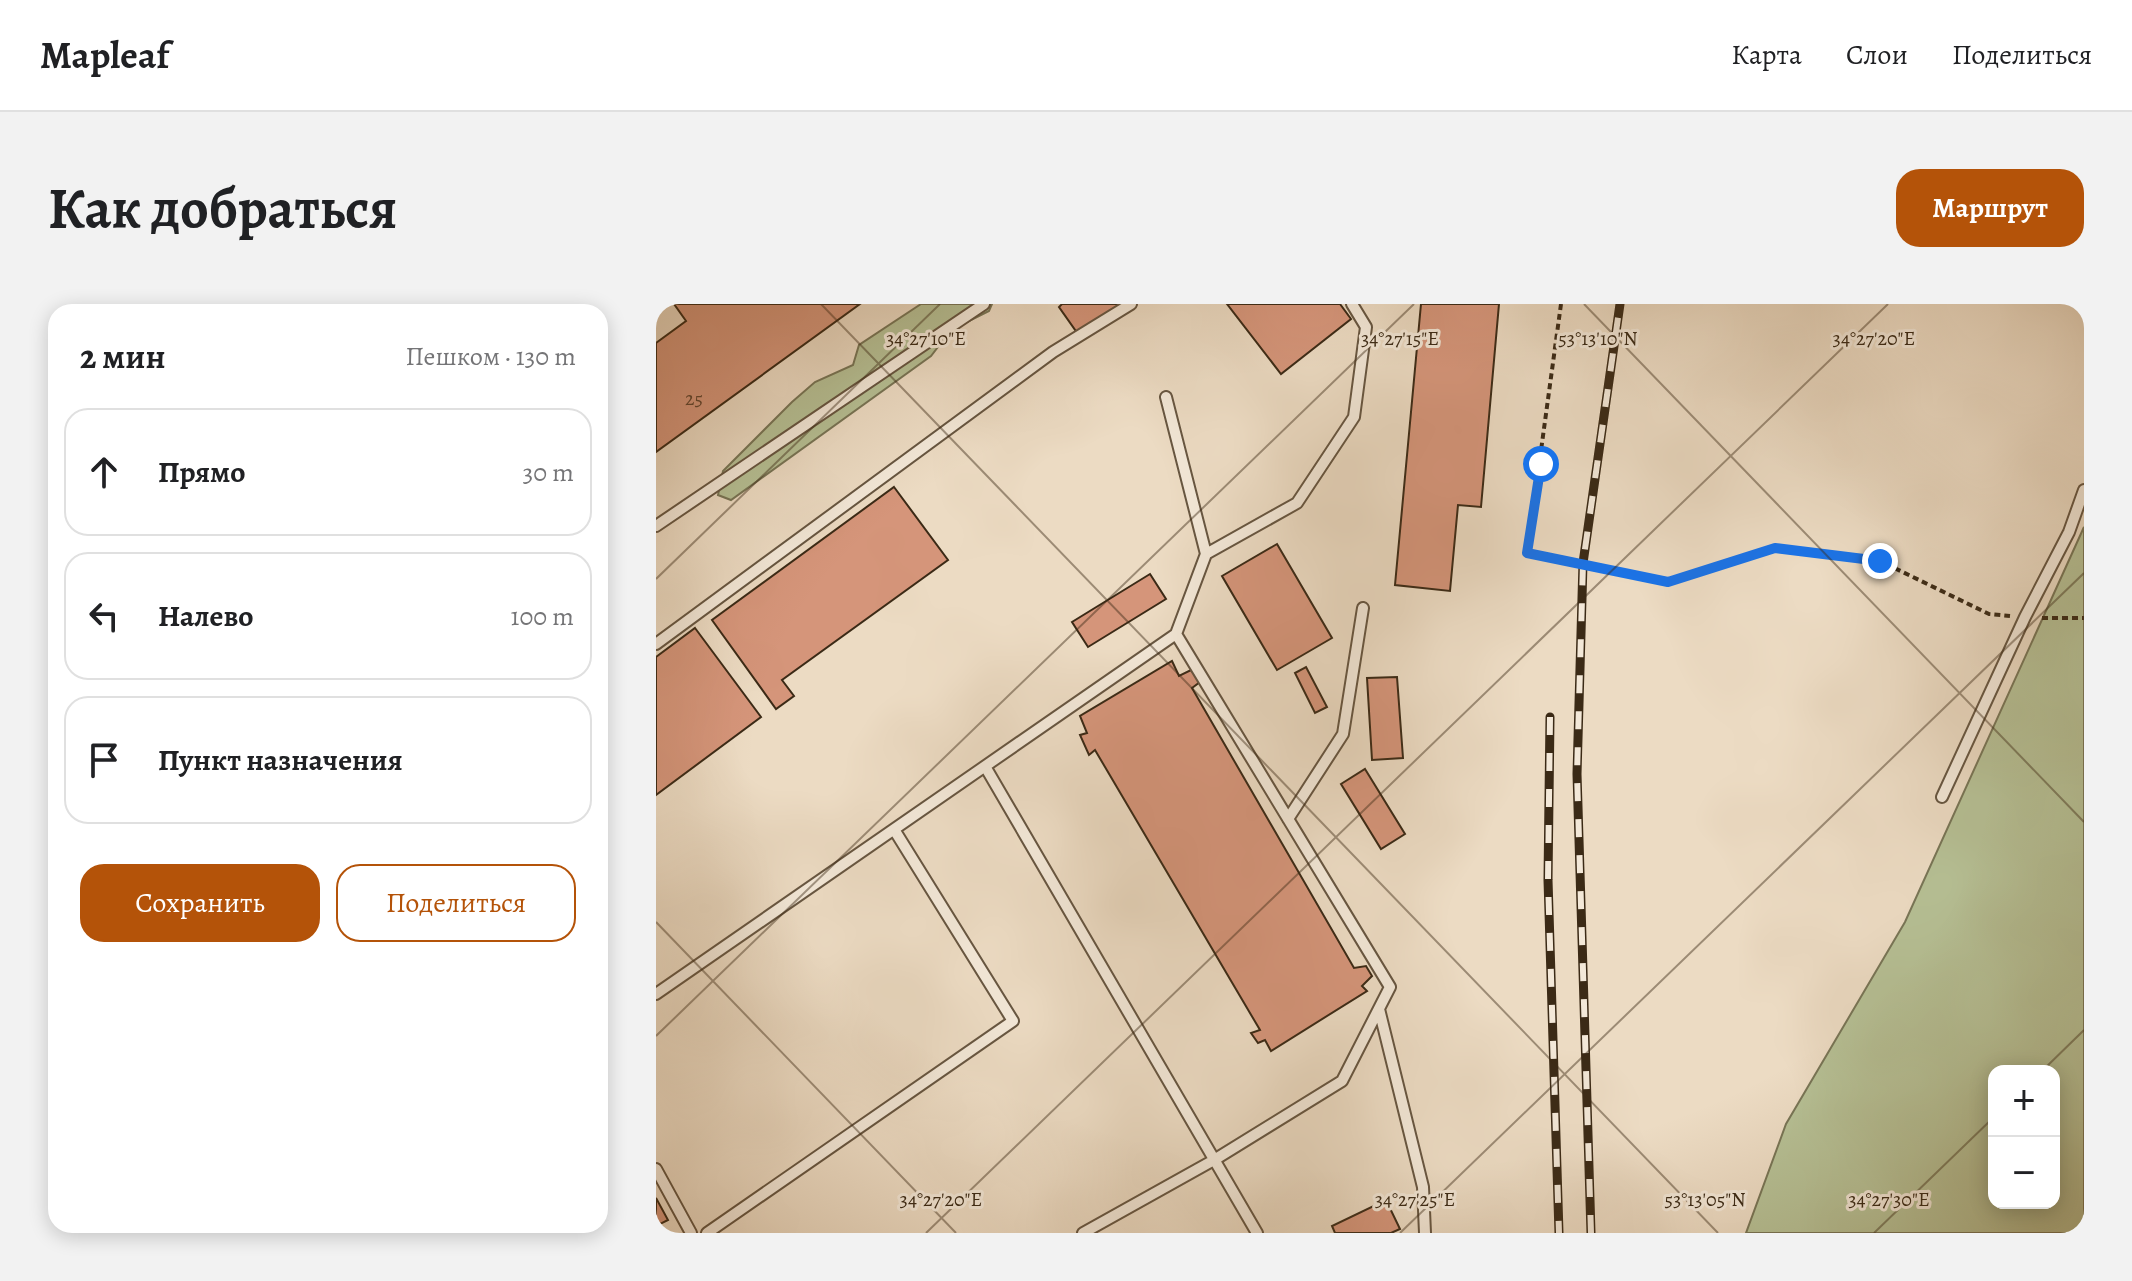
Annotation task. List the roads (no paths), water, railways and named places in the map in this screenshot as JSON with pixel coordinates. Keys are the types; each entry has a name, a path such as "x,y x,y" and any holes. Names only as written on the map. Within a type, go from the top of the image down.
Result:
{"lane":[{"path":"656,526 984,304"},
{"path":"656,644 1053,352 1131,304"},
{"path":"1206,554 1297,503 1354,417 1366,327 1352,304"},
{"path":"656,994 1176,634 1206,554 1166,397"},
{"path":"1942,797 2025,617 2069,532 2084,490"},
{"path":"1288,819 1343,734 1363,608"},
{"path":"1083,1233 1214,1160 1342,1081 1390,987 1176,634"},
{"path":"986,768 1257,1233"},
{"path":"707,1233 1013,1021 895,831"},
{"path":"1379,1009 1423,1187 1425,1233"},
{"path":"656,1169 691,1233"}],"railway":[{"path":"1591,1233 1577,774 1583,563 1620,304"},
{"path":"1550,717 1548,880 1559,1233"}]}
